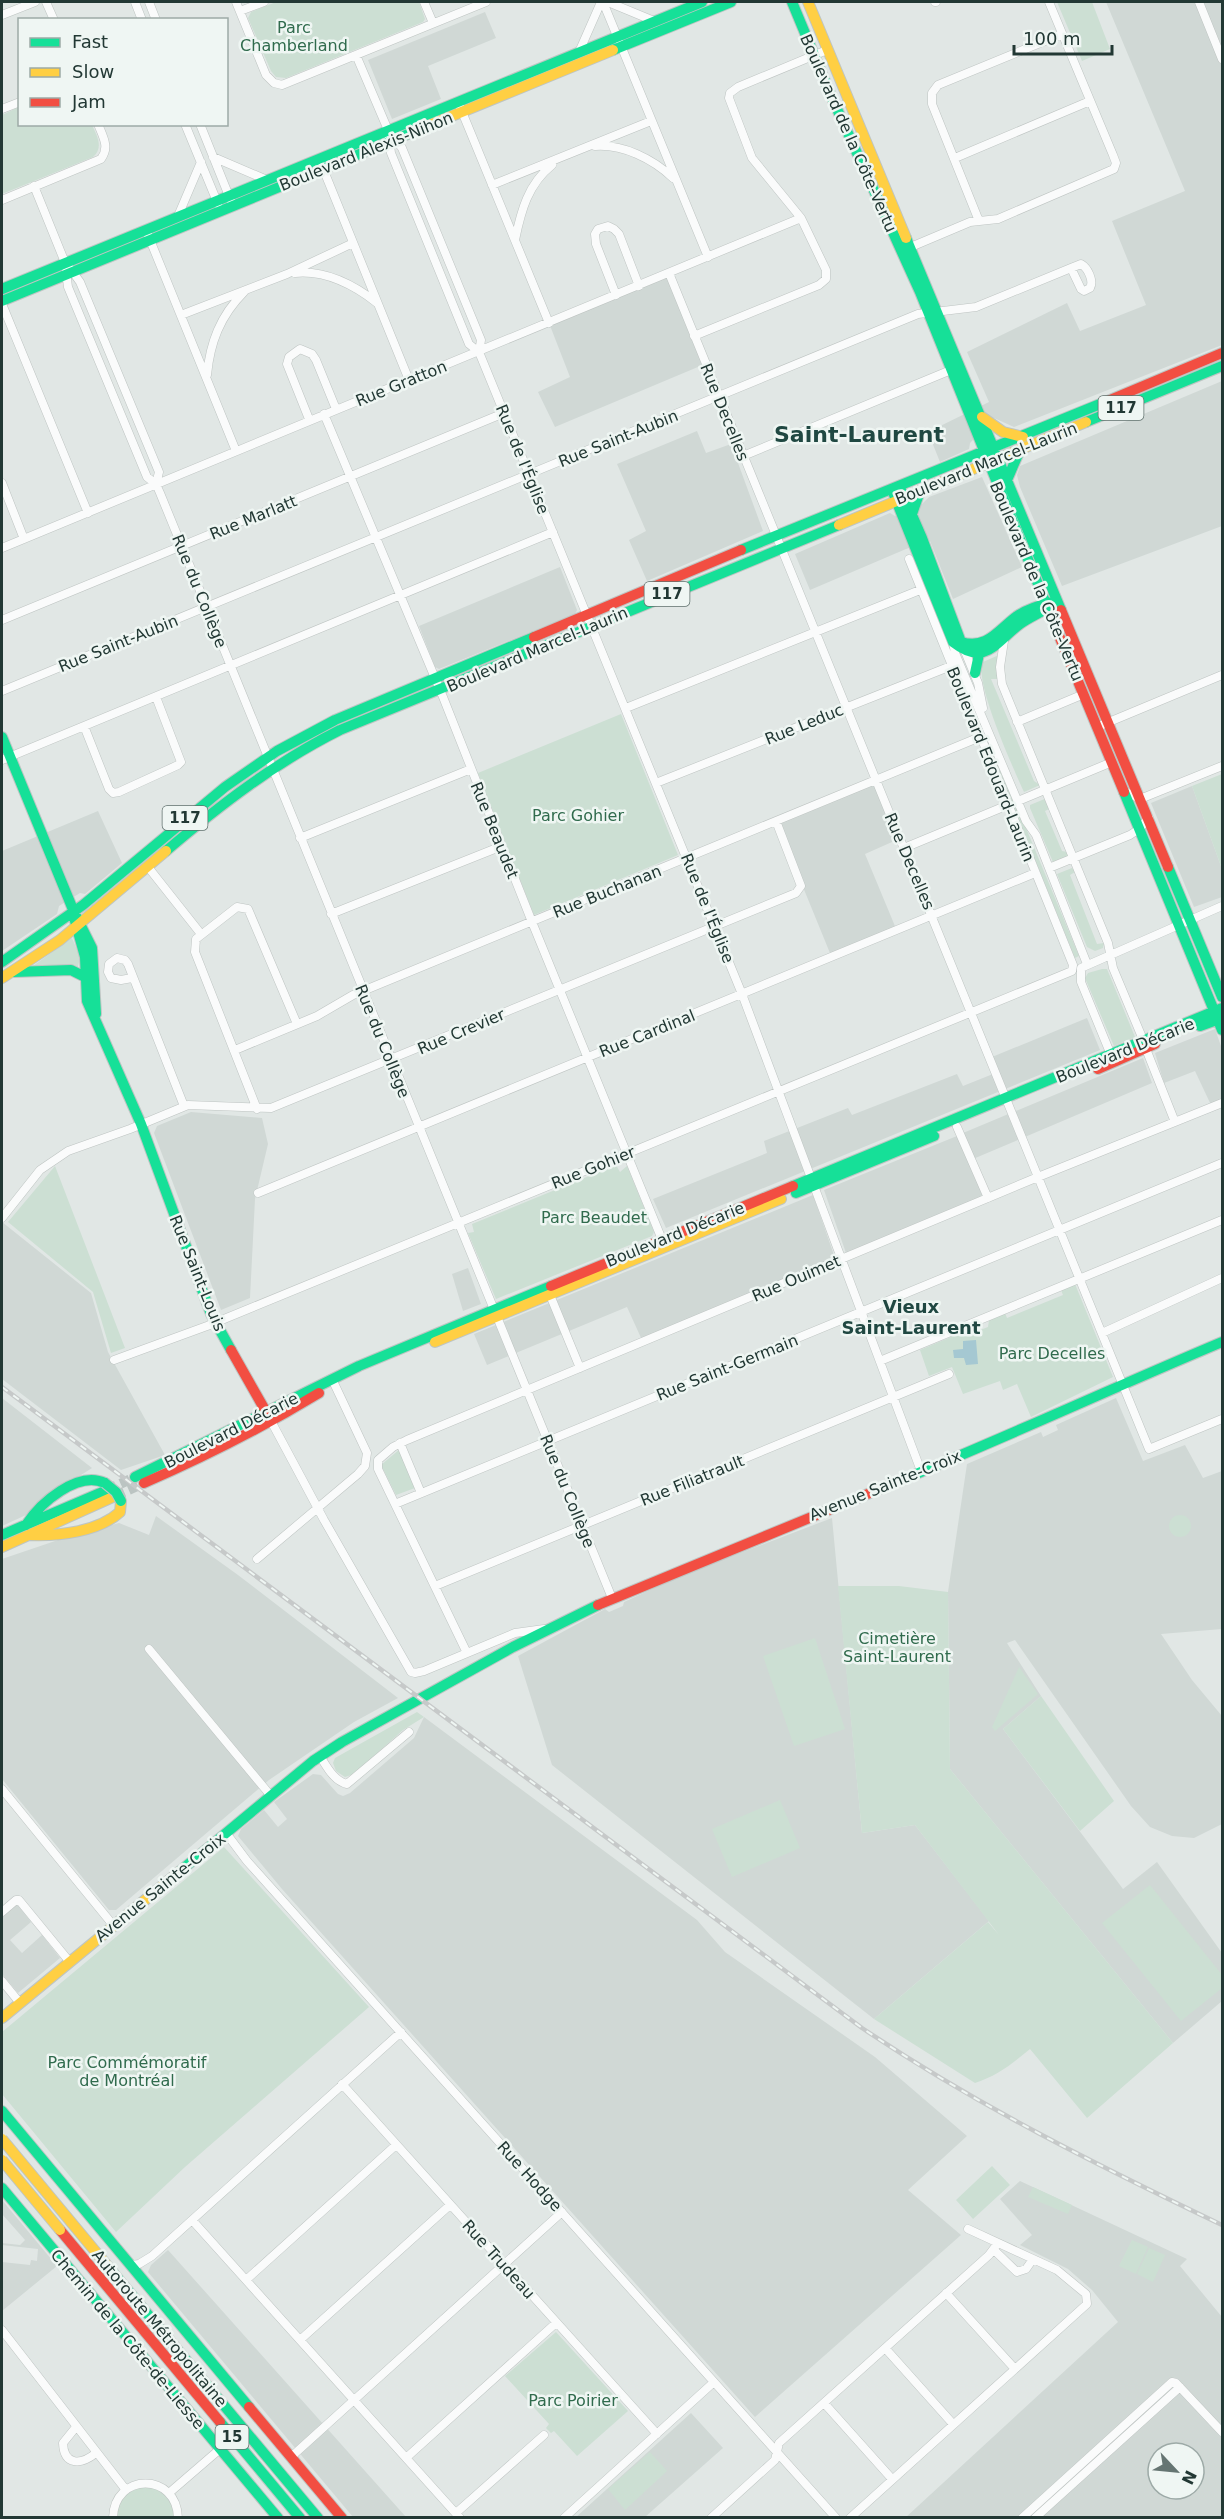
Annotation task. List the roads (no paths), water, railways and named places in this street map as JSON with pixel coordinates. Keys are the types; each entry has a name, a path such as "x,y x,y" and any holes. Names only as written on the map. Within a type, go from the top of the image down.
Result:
{"main road":[{"name":"Boulevard Alexis-Nihon","path":"460,107 579,52 620,41 654,21 702,2"},
{"name":"Boulevard Alexis-Nihon","path":"2,303 68,269 218,206 391,137 620,41 731,2"},
{"name":"Boulevard de la Côte-Vertu","path":"792,2 813,55 906,249"},
{"name":"Boulevard de la Côte-Vertu","path":"808,2 906,249 982,417 991,456 1007,480 1222,997"},
{"name":"Boulevard Alexis-Nihon","path":"231,201 267,180 321,164"},
{"name":"Boulevard Alexis-Nihon","path":"148,235 178,216 218,206"},
{"name":"Boulevard Alexis-Nihon","path":"2,289 68,269"},
{"name":"Boulevard de la Côte-Vertu","path":"933,312 951,370 991,456 1047,606 1179,926 1219,1014 1222,1030"},
{"name":"Boulevard Marcel-Laurin","path":"6,975 47,949 78,925 218,808 272,770 334,733 440,690 775,537 898,494 920,491 991,456 1023,437 1222,353"},
{"name":"Boulevard Marcel-Laurin","path":"2,962 74,912 206,802 268,757 335,720 434,678 779,548 898,494 991,456 1020,450 1222,366"},
{"path":"982,417 1003,432 1023,437"},
{"path":"1007,480 1020,450"},
{"path":"912,514 920,491"},
{"name":"Boulevard Edouard-Laurin","path":"898,494 912,514 917,539"},
{"name":"Boulevard Edouard-Laurin","path":"898,494 960,645"},
{"path":"979,654 1004,641 1021,623 1058,600"},
{"path":"960,645 973,646 987,642 998,635 1015,617 1047,606"},
{"path":"960,645 979,654"},
{"path":"975,673 979,654"},
{"name":"Rue Saint-Louis","path":"2,737 6,758 74,912 85,957 87,1001 141,1124 215,1322 269,1416"},
{"name":"Rue Saint-Louis","path":"78,925 94,957 96,1018"},
{"path":"6,975 71,970 85,977"},
{"name":"Boulevard Décarie","path":"139,1480 191,1451 269,1416 333,1382 1219,1014"},
{"name":"Boulevard Décarie","path":"814,1182 957,1127 1111,1055 1145,1045"},
{"name":"Boulevard Décarie","path":"495,1313 550,1295 663,1243"},
{"name":"Avenue Sainte-Croix","path":"2,2018 320,1756 377,1722 548,1629 612,1598 1030,1427 1122,1384 1222,1342"},
{"path":"91,1478 100,1480 112,1488 119,1513 107,1522 44,1537 28,1530 29,1518 50,1501 82,1481 91,1478"},
{"path":"2,1535 28,1530 114,1496"},
{"path":"2,1547 28,1530"},
{"path":"2,2113 342,2517"},
{"path":"2,2137 13,2125"},
{"name":"Autoroute Métropolitaine","path":"2,2137 318,2517"},
{"name":"Autoroute Métropolitaine","path":"2,2160 300,2517"},
{"path":"4,2191 10,2179 22,2167 30,2162 45,2164"},
{"name":"Chemin de la Côte-de-Liesse","path":"4,2191 278,2517"}],"street":[{"path":"2,15 35,2"},
{"path":"46,2 53,18"},
{"path":"135,2 141,18"},
{"path":"149,2 155,18"},
{"path":"236,2 263,68 274,83 287,83 486,2"},
{"path":"240,11 264,2"},
{"path":"424,2 433,23"},
{"path":"602,2 708,257"},
{"path":"579,52 602,2"},
{"path":"608,2 654,21"},
{"path":"906,249 966,224 998,219 1100,176 1115,167 1115,158 1049,2"},
{"path":"1199,2 1222,59"},
{"path":"979,221 931,101 934,88 1062,34"},
{"path":"694,336 819,285 826,279 826,270 801,218 757,165 729,98 730,93 738,87 827,50"},
{"name":"Rue de l'Église","path":"356,55 391,137 402,148 481,340 479,351 688,858 814,1182 921,1471"},
{"path":"955,158 1090,101"},
{"path":"2,109 18,103"},
{"path":"460,107 549,323"},
{"path":"492,185 651,121"},
{"path":"2,200 96,162 105,154 106,148 99,126"},
{"path":"186,126 218,206"},
{"path":"201,126 231,201"},
{"name":"Rue de l'Église","path":"391,137 391,153 469,344 479,351"},
{"path":"587,147 601,146 635,154 664,170 675,179"},
{"path":"213,157 267,180"},
{"path":"515,240 520,216 529,192 540,176 558,160"},
{"path":"178,216 201,162"},
{"path":"321,164 409,380"},
{"name":"Rue du Collège","path":"34,186 68,269 80,282 159,472 156,484"},
{"name":"Rue Gratton","path":"2,548 801,218"},
{"path":"616,295 595,239 598,229 603,226 614,229 619,234 639,285"},
{"path":"148,235 236,451"},
{"path":"181,315 287,274 352,243"},
{"name":"Rue Saint-Aubin","path":"2,691 918,314 979,306 1071,268"},
{"name":"Rue du Collège","path":"68,269 68,287 147,477 156,484 182,546 612,1598"},
{"path":"287,274 306,272 332,278 358,290 378,303"},
{"name":"Rue Decelles","path":"669,273 779,548 847,707 1149,1449 1222,1419"},
{"path":"207,376 208,358 218,327 235,301 247,289"},
{"path":"2,303 88,513"},
{"path":"309,420 287,364 290,357 300,349 306,350 316,360 336,409"},
{"path":"743,456 951,370"},
{"name":"Rue Marlatt","path":"2,620 504,413"},
{"name":"Rue Beaudet","path":"324,414 440,690 663,1243"},
{"path":"2,483 24,539"},
{"path":"6,758 553,532"},
{"name":"Boulevard Edouard-Laurin","path":"909,559 1072,970"},
{"path":"626,708 921,590"},
{"path":"1004,641 1000,654 1001,679 1074,859 1111,954 1113,968 1175,1122"},
{"name":"Boulevard Edouard-Laurin","path":"960,645 975,673 986,722"},
{"name":"Boulevard Edouard-Laurin","path":"960,645 958,659 1028,824 1036,835 1087,964 1080,970 1080,978 1111,1055"},
{"name":"Rue Leduc","path":"656,783 951,666"},
{"path":"1097,727 1222,675"},
{"path":"1017,722 1084,694"},
{"path":"84,726 109,789 116,793 182,762 156,697"},
{"name":"Rue Buchanan","path":"235,1050 297,1024 363,992 980,737"},
{"path":"1018,801 1112,762"},
{"path":"1124,791 1141,799 1222,765"},
{"path":"300,838 471,769"},
{"path":"904,848 1008,805"},
{"path":"1049,868 1139,829 1149,818"},
{"name":"Rue Crevier","path":"2,1218 34,1176 53,1159 68,1151 184,1106 196,1104 272,1108 391,1061 799,890 801,886 776,821"},
{"path":"331,914 502,846"},
{"path":"148,867 201,934"},
{"name":"Rue Cardinal","path":"258,1192 1035,873"},
{"path":"1087,964 1222,906"},
{"path":"257,1109 195,952 195,942 201,934 237,907 248,909 297,1024"},
{"name":"Rue Gohier","path":"114,1360 215,1322 1072,970"},
{"path":"132,978 184,1106"},
{"name":"Rue Ouimet","path":"395,1504 376,1464 380,1457 400,1443 1038,1177 1222,1103"},
{"path":"957,1127 988,1198"},
{"name":"Rue Saint-Germain","path":"395,1504 1222,1163"},
{"path":"880,1361 1222,1220"},
{"path":"1102,1333 1222,1278"},
{"path":"550,1295 580,1368"},
{"name":"Rue Filiatrault","path":"435,1586 949,1374"},
{"path":"257,1559 360,1472 367,1462 367,1451 333,1382"},
{"name":"Rue Saint-Louis","path":"269,1416 406,1667 412,1673"},
{"path":"400,1443 421,1493"},
{"path":"395,1504 466,1653"},
{"name":"Avenue Sainte-Croix","path":"412,1673 424,1671 516,1632 548,1629"},
{"path":"149,1649 271,1796"},
{"path":"320,1756 334,1776 347,1784 409,1732"},
{"path":"2,1789 113,1925"},
{"name":"Rue Hodge","path":"226,1833 247,1861 836,2517"},
{"path":"2,1912 19,1900 69,1961"},
{"path":"2,1981 20,2003"},
{"path":"132,2265 148,2259 401,2032"},
{"name":"Rue Trudeau","path":"342,2084 657,2434"},
{"path":"246,2280 396,2145"},
{"path":"300,2340 450,2205"},
{"path":"291,2457 562,2212"},
{"path":"192,2220 458,2515 544,2434"},
{"path":"850,2517 1085,2307 1088,2301 1086,2294 1068,2278 1033,2259 996,2246 968,2229"},
{"path":"996,2246 1017,2272 1028,2267 1033,2259"},
{"path":"711,2517 775,2460 779,2443 996,2246"},
{"path":"946,2293 1015,2369"},
{"path":"406,2458 556,2323"},
{"path":"2,2330 126,2490"},
{"path":"885,2348 953,2424"},
{"path":"564,2517 714,2382"},
{"path":"1176,2384 1222,2432"},
{"path":"1022,2517 1176,2384"},
{"path":"1035,2517 1176,2384"},
{"path":"824,2403 892,2479"},
{"path":"76,2427 63,2443 67,2457 83,2462 96,2453"},
{"path":"169,2493 220,2449"},
{"path":"113,2517 115,2506 126,2490 145,2483 162,2488 169,2493 177,2508 178,2517"}],"water":[{"path":"976,1340 978,1364 966,1365 964,1358 954,1358 953,1350 963,1349 963,1341"}],"tunnel":[{"path":"107,1490 135,1477"},
{"path":"115,1496 144,1483"}],"railway":[{"path":"2,1387 862,2028 994,2109 1129,2180 1222,2225"}],"district":[{"name":"Saint-Laurent","path":"859,434"},
{"name":"Vieux Saint-Laurent","path":"911,1317"}],"park label":[{"name":"Parc Chamberland","path":"294,36"},
{"name":"Parc Gohier","path":"578,815"},
{"name":"Parc Beaudet","path":"594,1217"},
{"name":"Parc Decelles","path":"1052,1353"},
{"name":"Cimetière Saint-Laurent","path":"897,1647"},
{"name":"Parc Commémoratif de Montréal","path":"127,2071"},
{"name":"Parc Poirier","path":"573,2400"}]}
